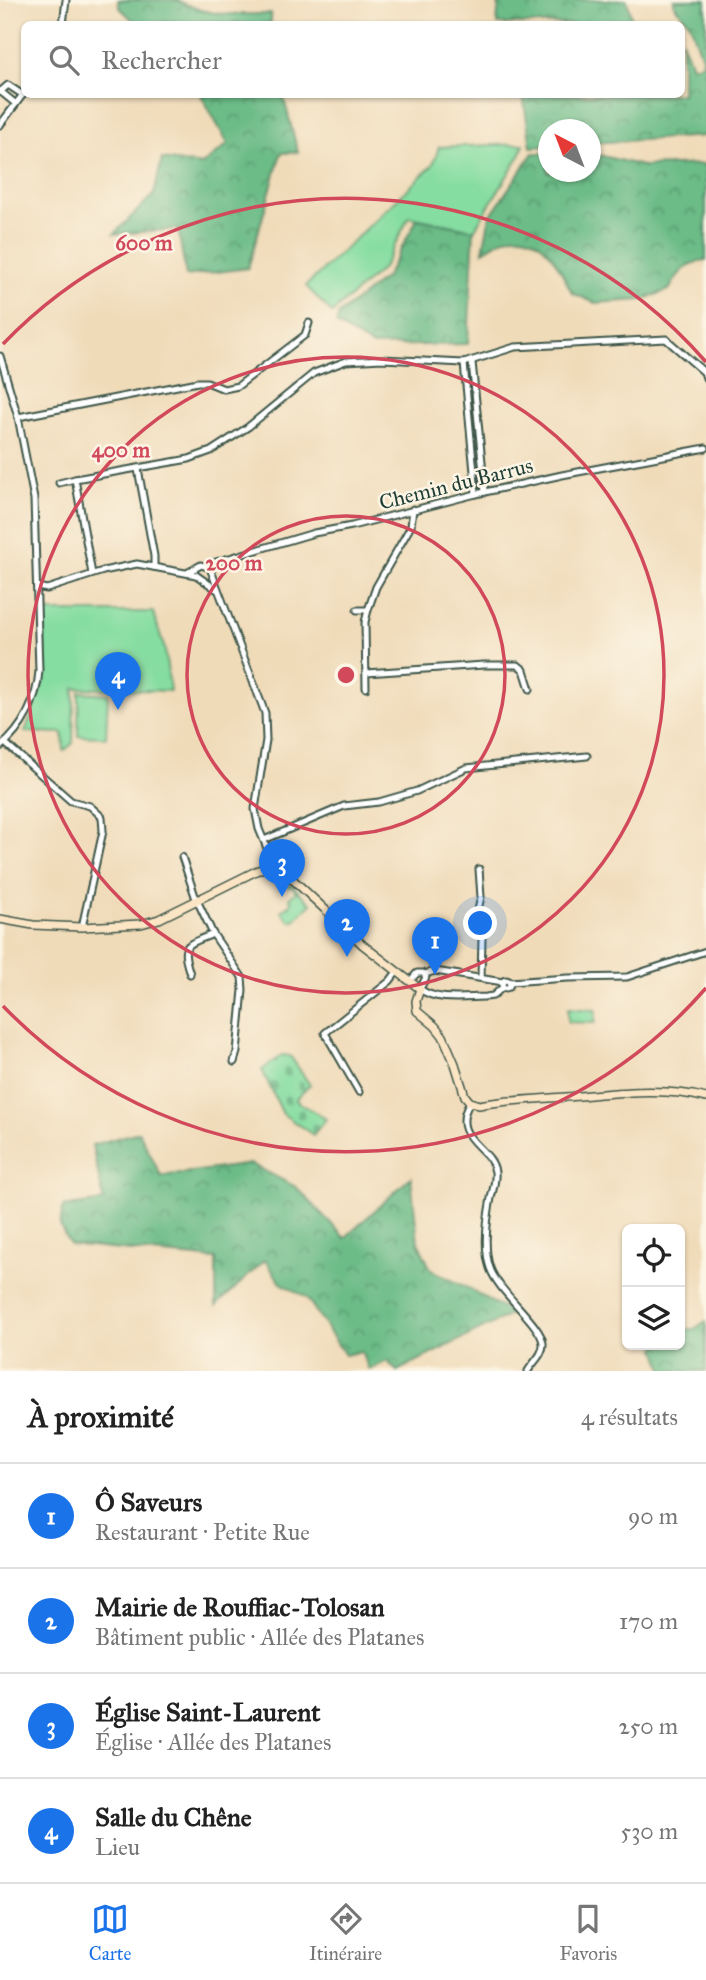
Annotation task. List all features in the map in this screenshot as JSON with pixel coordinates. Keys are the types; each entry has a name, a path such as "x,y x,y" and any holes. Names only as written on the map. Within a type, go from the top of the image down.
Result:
{"street":[{"path":"63,21 66,0"},
{"path":"16,104 0,92 8,85 21,92"},
{"path":"0,125 21,98"},
{"path":"18,417 198,382 231,389 305,335 309,323"},
{"path":"59,483 189,459 211,451 248,427 314,373 346,361 382,359 468,363 515,347 666,339 704,372 706,378"},
{"path":"0,356 18,417 34,499 38,671 36,690 25,719 3,745 71,801 90,806 102,817 103,831 82,927"},
{"path":"468,363 485,492"},
{"path":"468,363 477,494"},
{"name":"Chemin du Barrus","path":"187,573 314,533 352,526 413,509 706,448"},
{"path":"138,469 155,556 154,567"},
{"path":"75,479 92,574"},
{"path":"366,688 365,622 368,610 376,587 411,526 413,509"},
{"path":"37,587 47,589 130,565 208,577 217,563"},
{"path":"206,565 265,713 266,740 255,802 256,820 272,871 277,868 287,874 396,972 427,995 486,997 493,996 505,984"},
{"path":"198,568 201,577 218,591"},
{"path":"357,610 368,610"},
{"path":"366,674 484,665 518,666 524,670 530,689"},
{"path":"264,840 344,806 386,801 417,792 466,768 587,756"},
{"path":"182,857 197,900 213,934 242,977 237,1052 233,1062"},
{"path":"0,919 33,925 82,927 141,924 159,919 270,864"},
{"path":"480,869 481,897 477,914 482,938 481,977"},
{"path":"190,975 185,949 188,945 213,934"},
{"path":"410,981 417,973 435,971 481,977 505,984 568,978 618,979 638,975 706,951"},
{"path":"359,1092 325,1033 390,981 396,972"},
{"path":"425,974 426,981 416,1001 417,1011 443,1036 470,1102 465,1116 469,1138 487,1154 495,1172 487,1242 491,1271 498,1284 535,1328 542,1342 542,1351 528,1371"},
{"path":"470,1102 479,1105 640,1093 706,1098"}],"green space":[{"path":"118,0 176,0 200,10 222,14 271,14 271,21 134,21 119,7"},
{"path":"499,0 627,0 632,21 497,21"},
{"path":"674,0 706,0 706,136 601,142 601,119 538,119 538,147 531,147 523,98 685,98 685,48 692,66 704,63 690,23 674,5"},
{"path":"203,98 284,98 298,152 281,153 248,268 186,276 178,229 114,234 154,194 162,159 202,165 228,144"},
{"path":"524,144 474,230 409,217 383,268 332,313 306,286 433,165 439,147"},
{"path":"533,153 538,153 538,182 601,182 601,156 642,166 706,164 706,260 693,263 683,270 669,290 641,300 595,303 572,293 550,254 543,246 524,236 501,240 483,251 490,216"},
{"path":"417,219 474,230 468,344 372,346 336,324 339,314 386,277"},
{"path":"45,612 153,612 165,650 170,691 74,688 73,743 64,751 63,733 25,732 42,685"},
{"path":"79,692 108,694 106,737 78,736"},
{"path":"290,883 311,904 293,921 281,911 292,902 289,898 296,892 292,887 287,887"},
{"path":"568,1008 596,1010 595,1023 568,1022"},
{"path":"282,1055 290,1056 310,1085 295,1100 326,1119 313,1135 283,1114 262,1070"},
{"path":"139,1132 161,1176 251,1164 296,1187 345,1238 411,1177 418,1242 431,1270 512,1314 397,1371 387,1361 369,1370 361,1351 345,1355 307,1298 281,1283 265,1260 216,1306 216,1259 70,1245 60,1226 63,1207 104,1201 92,1145"},
{"path":"706,1321 706,1371 664,1371 657,1350 685,1350 685,1329 694,1329"}],"place":[{"name":"Salle du Chêne","path":"118,710"},
{"name":"Église Saint-Laurent","path":"282,897"},
{"name":"Mairie de Rouffiac-Tolosan","path":"347,957"},
{"name":"Ô Saveurs","path":"435,975"}]}
